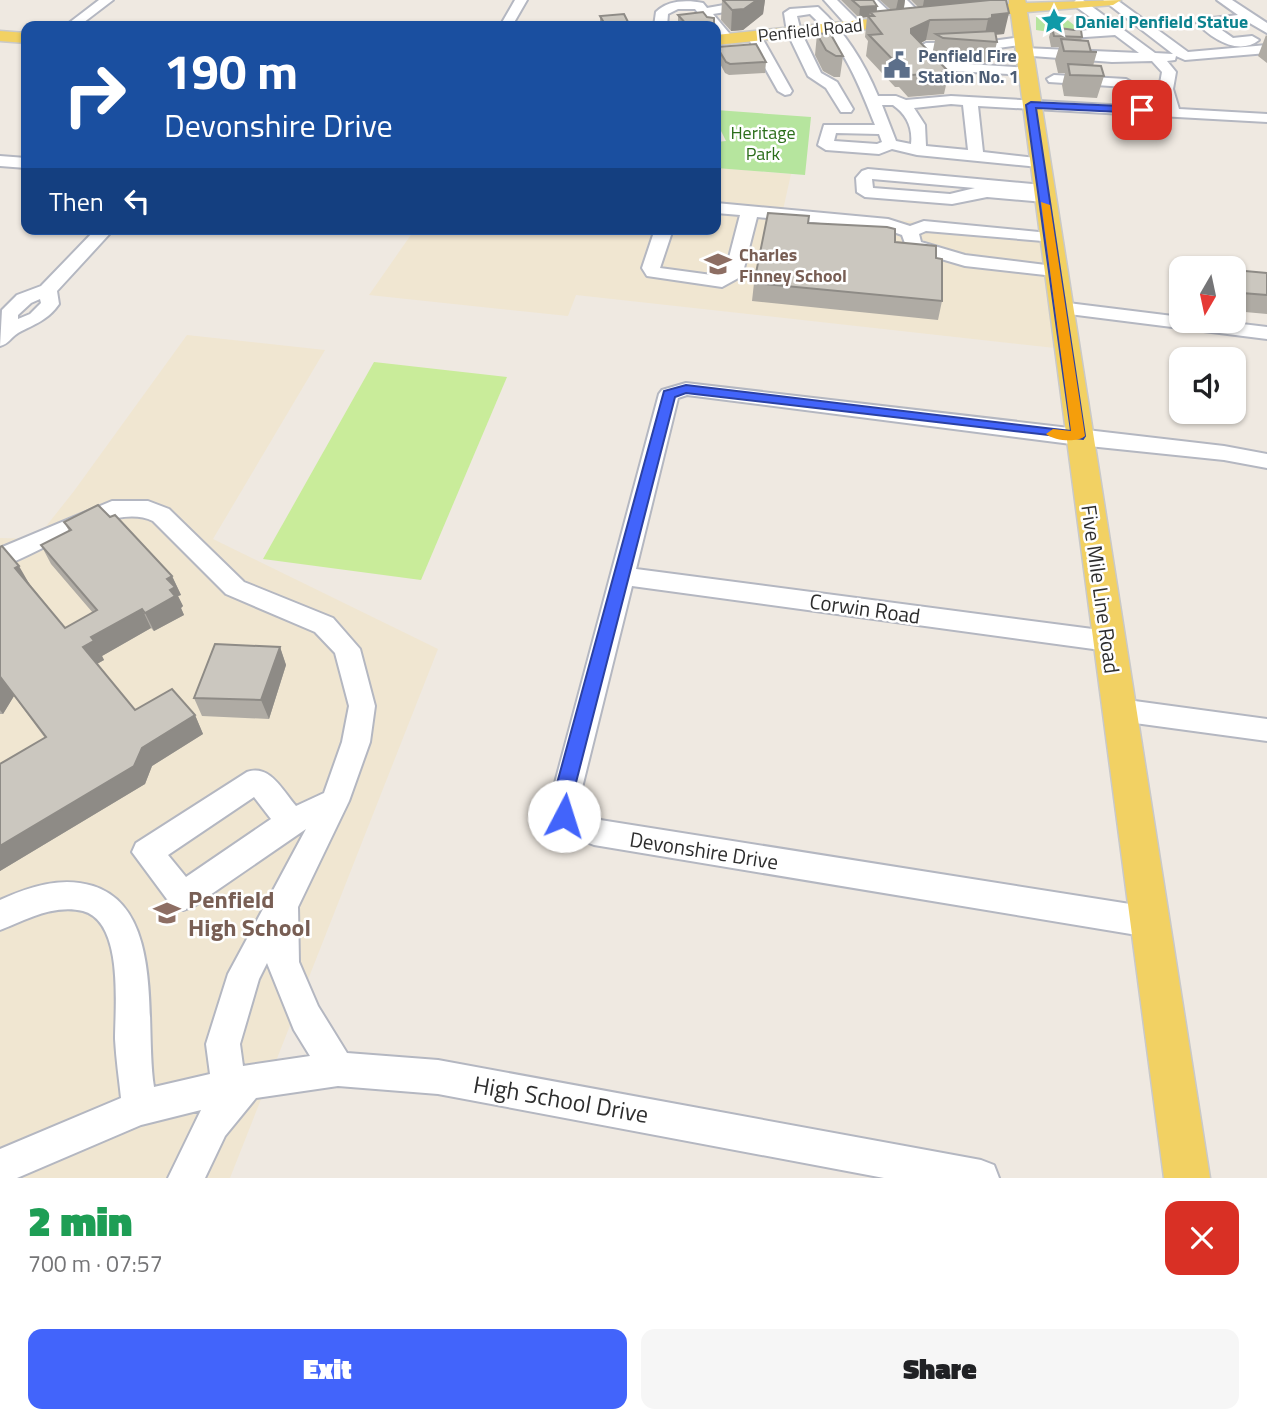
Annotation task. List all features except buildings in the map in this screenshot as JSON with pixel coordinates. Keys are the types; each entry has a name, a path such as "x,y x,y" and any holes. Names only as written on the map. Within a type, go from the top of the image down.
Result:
{"main road":[{"path":"981,12 1017,4 1111,0"},
{"name":"Five Mile Line Road","path":"1017,4 1187,1178"},
{"name":"Penfield Road","path":"721,40 926,18"},
{"path":"0,36 21,38"}],"street":[{"path":"78,21 107,0"},
{"path":"509,21 521,0"},
{"path":"830,0 855,26"},
{"path":"870,0 896,21"},
{"path":"878,0 896,21"},
{"path":"900,0 926,18"},
{"path":"1111,0 1185,56"},
{"path":"1223,0 1244,18 1267,29"},
{"path":"1079,3 1115,35 1139,46 1169,72 1166,89 1173,112"},
{"path":"704,12 752,4"},
{"path":"660,21 664,10 670,6 699,6 709,21"},
{"path":"1244,18 1204,23 1230,41 1267,38"},
{"path":"833,28 860,69 887,137 917,150 976,156 1042,183"},
{"path":"794,32 815,76 832,85 846,109"},
{"path":"1076,35 1115,35"},
{"path":"1115,35 1124,69 1124,85 1133,110"},
{"path":"754,36 785,91"},
{"path":"1026,71 935,66 924,61 916,52 926,47 1023,46 1124,69"},
{"path":"1054,79 1124,69 1154,57 1267,49"},
{"path":"1242,51 1259,63"},
{"path":"951,100 946,84 997,88 998,103"},
{"path":"872,101 896,100 903,105 918,122 920,140 917,150"},
{"path":"903,105 951,100 1267,118"},
{"path":"970,101 976,156"},
{"path":"0,161 21,163"},
{"path":"868,174 1042,183 965,194 952,199 865,192 864,178 868,174"},
{"path":"721,208 888,224 910,232 924,226 1049,238"},
{"path":"662,235 651,268 653,272 722,282 733,276 750,211"},
{"path":"910,232 913,245 932,254 976,263 1054,271"},
{"path":"4,335 37,318 50,304 48,290 100,235"},
{"path":"1060,308 1267,333"},
{"name":"Devonshire Drive","path":"1149,922 593,832 570,823 564,816 563,798 666,399 676,390 686,389 1224,453 1267,461"},
{"path":"0,558 111,509 148,509 161,515 235,588 324,625 347,649 362,706 356,742 335,801 284,904 244,974 223,1044 238,1084 213,1124 186,1178"},
{"name":"Corwin Road","path":"621,576 1108,641"},
{"path":"1119,710 1267,730"},
{"path":"291,822 257,780 147,852 183,896 291,822 335,801"},
{"path":"0,916 15,907 51,895 80,896 104,908 119,925 131,990 132,1055 140,1108"},
{"path":"284,904 283,962 306,1018 338,1069"},
{"name":"High School Drive","path":"0,1167 140,1108 238,1084 338,1069 438,1077 981,1178"}],"shaded area":[{"name":"Charles Finney School","path":"721,168 791,174 783,210 1041,233 1055,348 576,295 568,316 369,295 411,235 721,235"},
{"name":"Penfield High School","path":"187,335 325,350 213,539 438,649 230,1178 0,1178 0,538 36,539"}],"green space":[{"path":"1060,14 1079,29 1056,33 1036,30 1036,17"},
{"name":"Heritage Park","path":"721,110 811,117 805,175 721,168 721,142 726,141 721,131"},
{"path":"374,362 507,377 421,580 263,559"}],"slow traffic":[{"path":"1045,205 1079,436 1053,434"}],"place":[{"name":"Daniel Penfield Statue","path":"1054,21"},
{"name":"Penfield Fire Station No. 1","path":"897,65"},
{"name":"Charles Finney School","path":"718,264"},
{"name":"Penfield High School","path":"167,913"}],"route":[{"path":"564,816 563,798 669,394 686,389 1079,436 1031,105 1142,110"}]}
